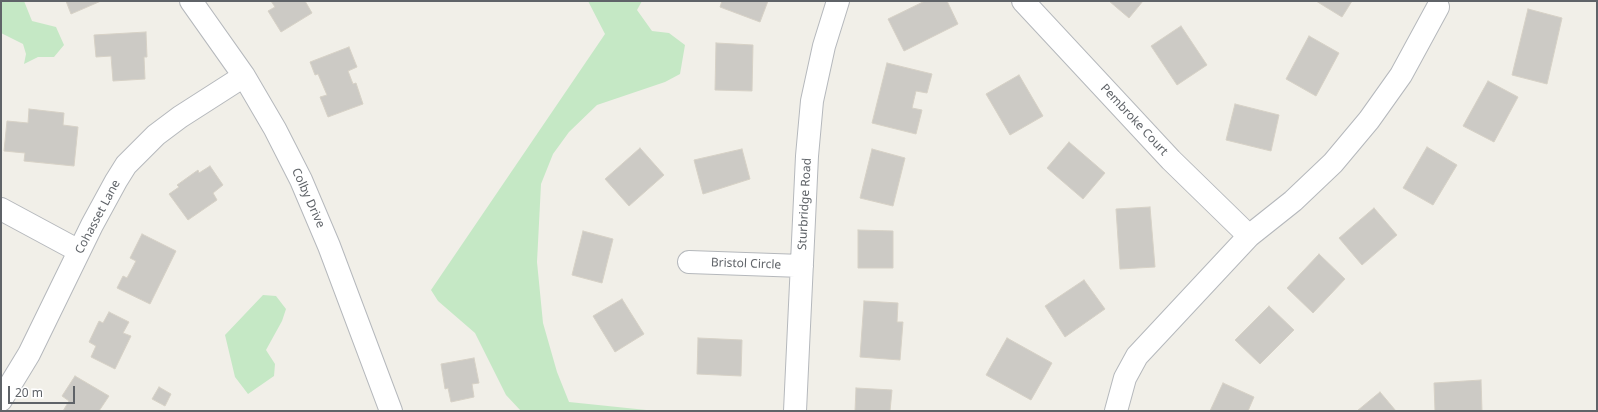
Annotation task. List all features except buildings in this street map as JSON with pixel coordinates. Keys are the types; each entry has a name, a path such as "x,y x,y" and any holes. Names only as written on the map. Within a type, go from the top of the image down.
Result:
{"street":[{"name":"Colby Drive","path":"191,1 244,76 275,129 301,180 329,246 391,411"},
{"name":"Sturbridge Road","path":"796,411 807,156 812,100 824,46 838,1"},
{"name":"Pembroke Court","path":"1023,1 1171,160 1249,236"},
{"path":"1116,411 1125,378 1137,356 1249,236 1293,201 1333,162 1369,120 1401,75 1438,7"},
{"name":"Cohasset Lane","path":"1,400 30,354 79,251 116,181 138,152 156,135 180,117 244,76"},
{"path":"1,209 79,251"},
{"name":"Bristol Circle","path":"690,262 802,266"}],"green space":[{"path":"1,1 24,1 32,21 56,27 64,45 54,57 38,57 24,64 26,54 23,44 1,33"},
{"path":"588,1 642,1 637,10 652,31 669,33 685,45 680,74 665,82 597,105 569,132 553,154 541,184 537,262 543,323 557,372 569,402 656,411 521,411 506,395 475,333 438,301 431,290 605,34"},
{"path":"263,295 276,296 286,309 282,321 266,350 275,364 274,376 248,394 235,377 225,335"}]}
